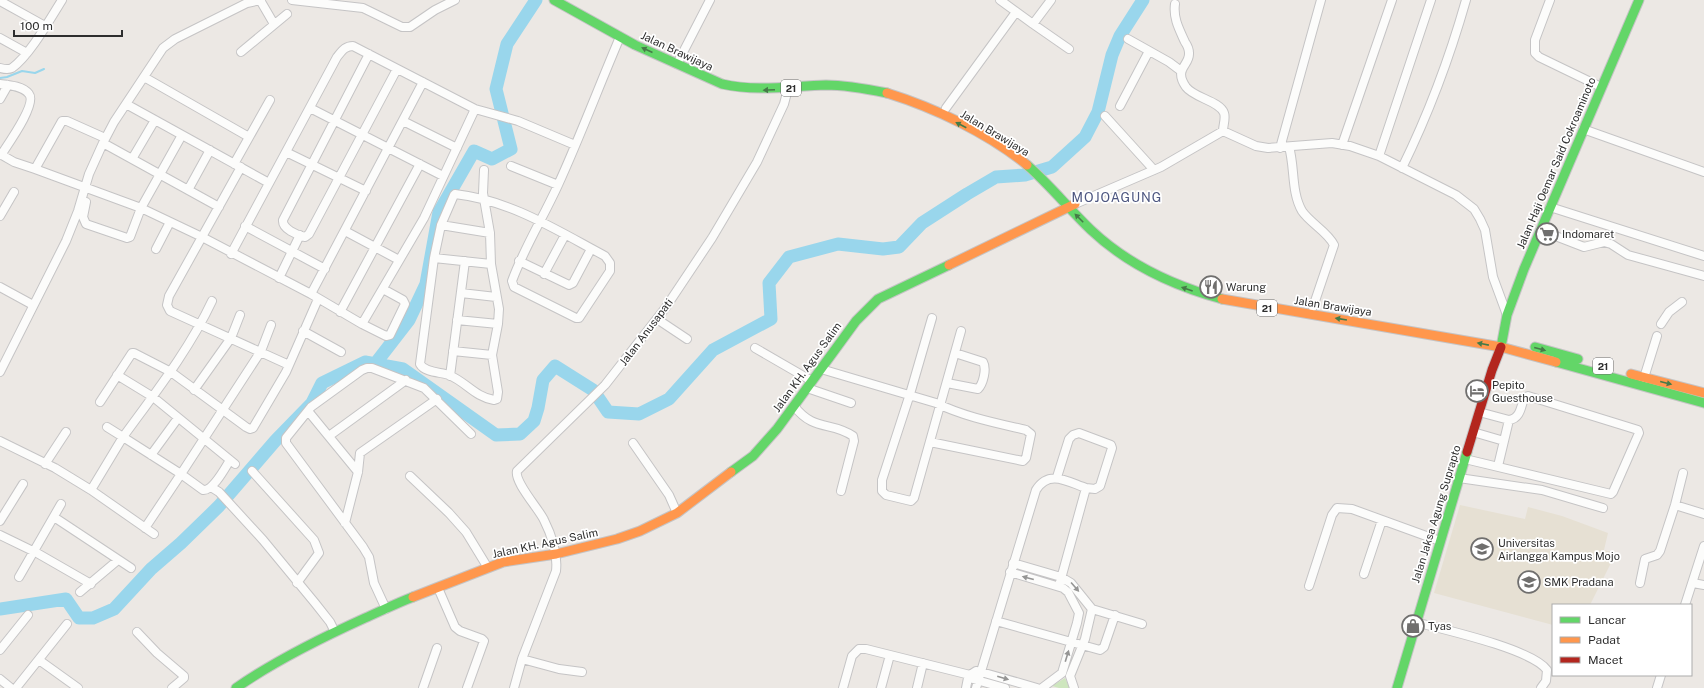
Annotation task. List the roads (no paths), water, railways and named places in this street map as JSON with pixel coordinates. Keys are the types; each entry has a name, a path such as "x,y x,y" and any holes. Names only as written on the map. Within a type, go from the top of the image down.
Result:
{"main road":[{"name":"Jalan Brawijaya","path":"554,0 620,37 678,60 739,81 789,85 840,85 885,93 916,103 943,115 1032,166"},
{"name":"Jalan Brawijaya","path":"568,0 678,60"},
{"name":"Jalan Haji Oemar Said Cokroaminoto","path":"1502,343 1507,315 1540,230 1600,87 1639,0"},
{"name":"Jalan Brawijaya","path":"789,85 818,79 869,82 911,93 946,108 1005,141 1049,182 1100,238 1139,267 1175,285 1230,301 1367,319"},
{"name":"Jalan Brawijaya","path":"1072,206 1147,262 1178,277 1222,289 1367,319 1502,343 1521,353 1642,387"},
{"name":"Jalan KH. Agus Salim","path":"236,688 256,674 305,647 410,598 488,568 516,559 556,554 617,539 640,531 677,513 753,456 777,429 856,321 878,298 1072,206"},
{"name":"21","path":"1502,343 1644,377 1703,389"},
{"name":"Jalan Jaksa Agung Suprapto","path":"1397,688 1415,622 1492,370 1502,343"},
{"name":"21","path":"1642,387 1704,403"}],"street":[{"path":"0,68 12,68 27,52 62,0"},
{"path":"182,134 141,208 129,238 86,224 83,217 89,174 104,141 126,104 163,48 169,43 247,2 261,0 274,24"},
{"path":"292,0 363,8 402,27 410,27 435,10 455,0"},
{"path":"678,60 708,3 699,0"},
{"path":"1000,0 1011,3 1016,12 1069,49"},
{"path":"1033,24 1051,0"},
{"path":"1280,148 1321,0"},
{"path":"1342,144 1392,0"},
{"path":"1379,156 1431,0"},
{"path":"1402,168 1438,88 1456,36 1466,0"},
{"path":"1550,0 1535,40 1535,53 1539,57 1600,87"},
{"path":"0,1 45,26"},
{"path":"1175,4 1174,15 1176,23 1189,51 1189,57 1181,71"},
{"path":"946,108 1016,12"},
{"path":"241,52 287,14"},
{"path":"484,170 484,199 490,234 491,264 499,309 498,324 492,355 498,392 498,396 495,400 487,399 478,395 450,376 423,368 420,364 434,258 441,225 454,194 471,196 484,199 503,204 539,222 565,235 605,256 610,263 610,271 578,319 514,287 512,281 519,261 539,222 558,186 620,37"},
{"path":"0,38 27,52"},
{"path":"1128,39 1169,62 1181,71 1184,83 1191,92 1222,109 1224,115 1223,131"},
{"path":"231,254 337,57 348,46 353,46 370,54 475,109 518,121 575,145"},
{"path":"1120,106 1149,51"},
{"path":"370,54 283,220 282,223 285,227 305,237 310,234 397,69"},
{"path":"144,77 249,137"},
{"path":"100,402 132,353 134,353 171,372 222,411 248,428 252,428 289,365 325,269 423,82"},
{"path":"0,99 4,85 20,87 28,93 31,99 29,110 1,154 14,162 141,208 202,237 384,336 390,335 405,304 403,300 383,289"},
{"name":"Jalan Anusapati","path":"556,554 552,539 544,520 516,474 521,466 605,385 657,319 712,238 757,162 784,104 789,85"},
{"path":"270,100 249,137 219,207 169,296 167,305 170,311 289,365"},
{"path":"126,104 269,183"},
{"path":"310,108 443,176"},
{"path":"362,324 424,218 475,109"},
{"path":"1105,116 1154,170"},
{"path":"132,159 155,120"},
{"path":"36,169 62,121 67,121 104,141 160,175 219,207"},
{"path":"403,121 457,148"},
{"path":"1583,129 1704,172"},
{"path":"1223,131 1256,146 1268,148 1332,143 1350,146 1379,156 1456,195 1474,209 1485,230 1493,277 1507,315"},
{"path":"1072,206 1154,170 1223,131"},
{"path":"1289,147 1293,165 1296,196 1300,207 1310,221 1331,240 1334,245 1313,307"},
{"path":"188,190 210,150"},
{"path":"286,152 366,191"},
{"path":"340,312 420,164"},
{"path":"511,166 558,186"},
{"path":"0,372 66,242 87,189"},
{"path":"0,216 14,192"},
{"path":"1550,208 1704,256"},
{"path":"156,249 170,222"},
{"path":"441,225 490,234"},
{"path":"245,226 325,269"},
{"path":"1540,230 1584,246 1604,242 1611,244 1628,255 1704,276"},
{"path":"345,231 400,260"},
{"path":"279,278 300,235"},
{"path":"544,274 565,235"},
{"path":"519,261 567,285 571,285 591,249"},
{"path":"434,258 491,264"},
{"path":"450,376 465,261"},
{"path":"0,287 33,305"},
{"path":"461,293 496,297"},
{"path":"91,490 123,437 171,372 201,325 212,301"},
{"path":"1661,324 1669,312 1682,302"},
{"path":"194,390 231,338 240,315"},
{"path":"932,318 910,394 882,480 881,488 883,493 911,502 912,500 941,405 961,331"},
{"path":"657,319 687,339"},
{"path":"457,320 498,324"},
{"path":"145,528 261,351 271,325"},
{"path":"303,331 341,352"},
{"path":"1642,387 1657,336"},
{"path":"755,348 810,384 851,403"},
{"path":"453,351 492,355"},
{"path":"947,383 978,389 982,380 985,367 984,362 955,354"},
{"path":"386,609 374,583 369,557 364,547 285,442 289,433 308,411 362,370 372,368 424,388 471,434"},
{"path":"821,369 910,394 972,417 1029,432 1031,434 1026,458 1023,461 930,442"},
{"path":"107,427 181,474 203,490 215,489 233,462 152,397 117,375"},
{"path":"329,436 406,380"},
{"path":"1465,459 1611,494 1614,492 1639,433 1638,430 1528,396 1524,398 1516,418 1509,420 1479,412"},
{"path":"350,462 360,453 437,400"},
{"path":"794,406 801,416 810,422 847,432 853,436 854,441 841,491"},
{"path":"308,411 358,472"},
{"path":"151,455 178,418"},
{"path":"1498,466 1509,420"},
{"path":"45,464 66,432"},
{"path":"1473,432 1504,441"},
{"path":"977,684 1036,490 1043,482 1057,477 1086,488 1095,489 1100,486 1112,448 1107,443 1079,433 1073,435 1069,439 1057,477"},
{"path":"0,441 91,490 154,534"},
{"path":"633,443 666,489 677,513"},
{"path":"345,522 358,472 360,453"},
{"path":"252,471 314,540 319,553 297,583"},
{"path":"1640,583 1645,559 1659,553 1675,505 1683,473"},
{"path":"410,476 450,513 466,532 488,568"},
{"path":"1459,478 1542,490 1603,508"},
{"path":"0,521 23,484"},
{"path":"1060,582 1086,488"},
{"path":"215,489 263,540 324,614 335,632"},
{"path":"19,577 61,504"},
{"path":"1675,505 1704,514"},
{"path":"1309,586 1332,516 1337,508 1352,509 1440,541"},
{"path":"54,517 131,568"},
{"path":"1364,574 1382,520"},
{"path":"0,535 91,584"},
{"path":"1685,604 1704,546"},
{"path":"514,688 522,659 556,571 556,554"},
{"path":"80,592 118,560"},
{"path":"1013,563 1060,582 1068,592 1079,613 1062,673 1042,688"},
{"path":"1010,572 1072,583 1092,609 1142,624"},
{"path":"1693,583 1704,585"},
{"path":"438,588 455,626 460,631 482,639 484,642 466,688"},
{"path":"1074,688 1070,676 1082,646 1092,609"},
{"path":"0,650 28,614"},
{"path":"996,621 1071,643 1102,650 1115,615"},
{"path":"1415,622 1463,634 1526,656 1545,667 1547,670 1546,681 1541,688"},
{"path":"16,688 67,624"},
{"path":"137,632 157,653 184,676 184,678 172,688"},
{"path":"423,688 436,648"},
{"path":"843,688 852,656 859,649 866,649 969,676 977,684 1005,688"},
{"path":"881,688 890,655"},
{"path":"522,659 559,669 582,672"},
{"path":"39,660 78,688"},
{"path":"917,688 923,663"},
{"path":"966,688 969,676 976,671 1037,688"},
{"path":"1062,673 1070,676"},
{"path":"1657,688 1661,676"},
{"path":"0,679 11,688"}],"waterway":[{"path":"375,364 409,320 426,284 439,212 474,151 492,159 511,149 496,89 507,44 536,0"},
{"path":"0,609 66,599 79,618 93,618 114,609 151,569 181,543 219,506 276,440 312,403 322,383 365,362 403,369 496,435 520,434 534,421 543,380 555,366 593,390 608,412 639,414 669,399 713,350 771,319 769,283 789,257 838,244 883,249 899,247 922,223 996,177 1025,175 1052,167 1085,137 1098,112 1112,55 1120,36 1143,0"},
{"path":"0,78 22,71 35,73 44,69"}],"place":[{"name":"Indomaret","path":"1547,234"},
{"name":"Warung","path":"1211,287"},
{"name":"Pepito Guesthouse","path":"1477,391"},
{"name":"Universitas Airlangga Kampus Mojo","path":"1482,549"},
{"name":"SMK Pradana","path":"1529,582"},
{"name":"Tyas","path":"1413,626"}],"district":[{"name":"MOJOAGUNG","path":"1117,197"}]}
